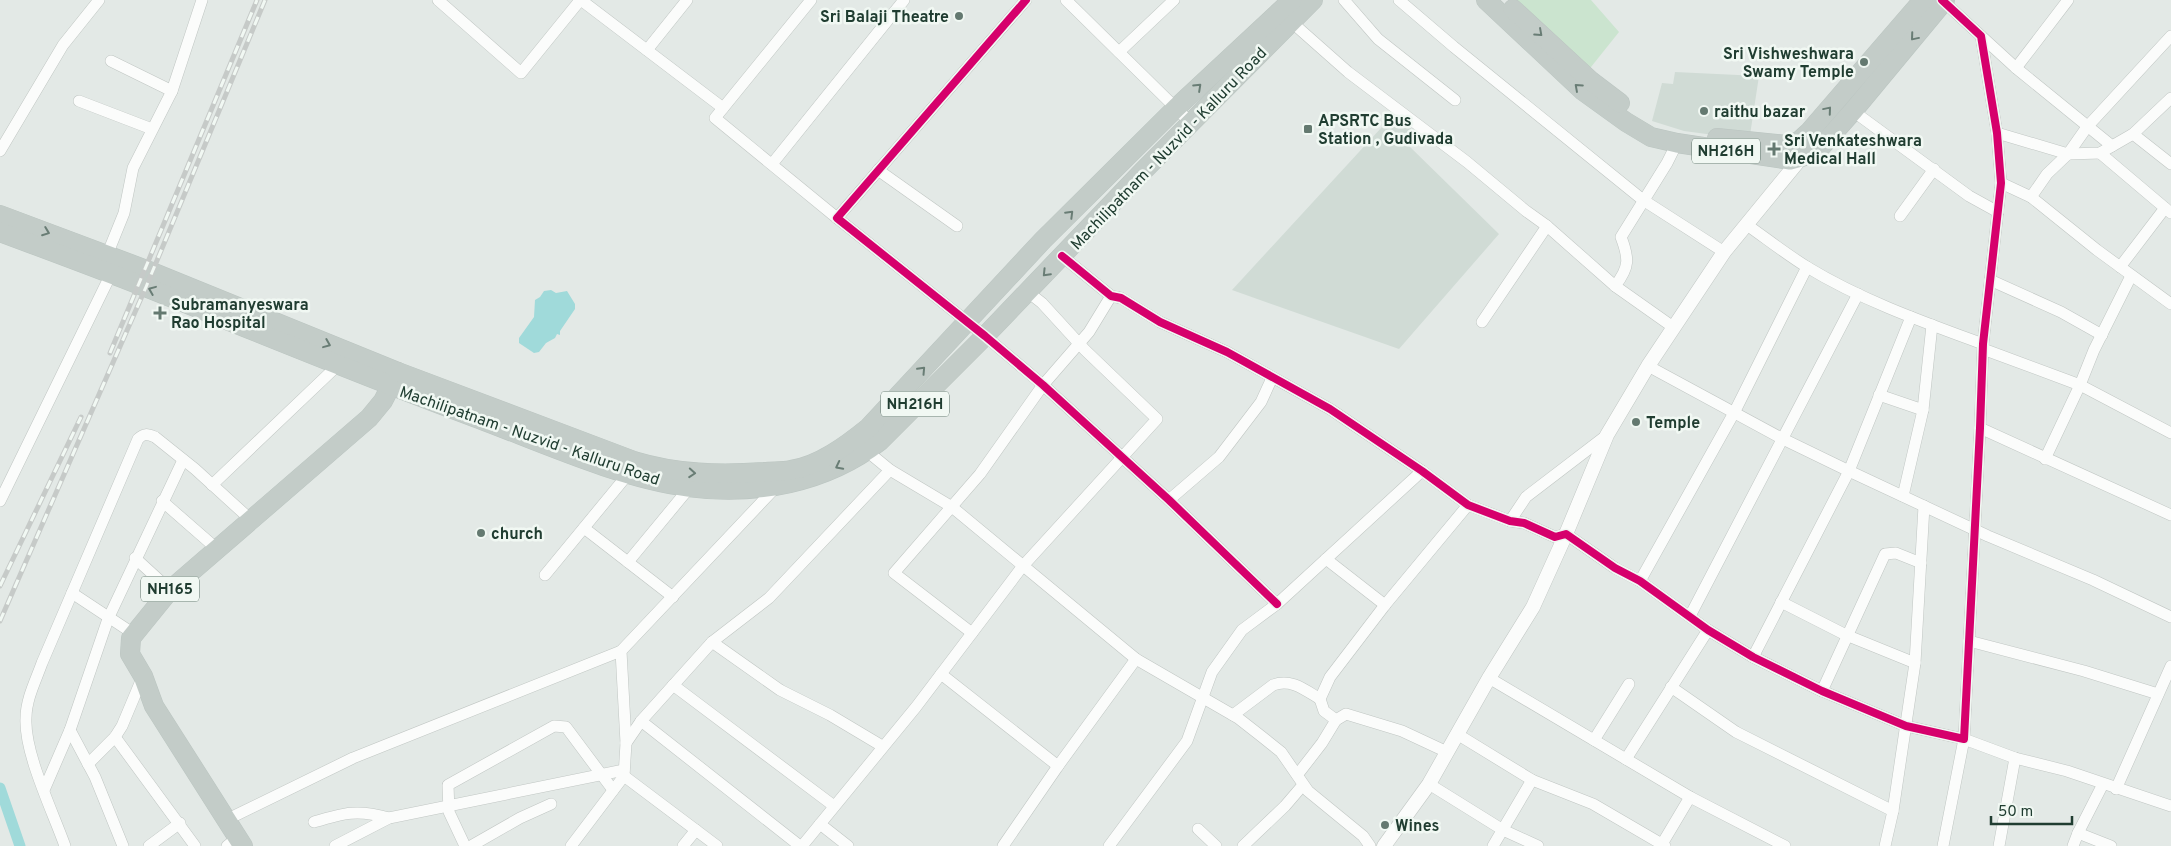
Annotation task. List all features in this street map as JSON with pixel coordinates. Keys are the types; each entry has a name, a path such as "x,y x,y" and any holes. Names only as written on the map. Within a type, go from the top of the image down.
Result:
{"highway":[{"name":"Machilipatnam - Nuzvid - Kalluru Road","path":"395,380 653,481 690,487 725,489 776,486 817,477 861,445 868,428 1043,240 1176,108 1288,11 1312,0"},
{"name":"NH216H","path":"1486,0 1583,91 1638,130 1651,137 1677,143 1781,160 1801,158 1812,154 1820,148 1853,112 1944,1"},
{"name":"NH216H","path":"1503,0 1592,81 1645,121 1677,132 1699,136 1787,145 1809,132 1919,2"},
{"name":"Machilipatnam - Nuzvid - Kalluru Road","path":"395,380 634,462 666,470 728,474 792,470 861,445 880,441 1028,292 1143,171 1192,124 1288,11"},
{"path":"0,215 107,255 395,380"},
{"path":"0,232 111,274 337,366 395,380"},
{"name":"NH165","path":"134,634 170,590 370,418 395,380"},
{"path":"134,634 131,638 130,654 144,676 154,706 226,820 236,843"}],"street":[{"path":"0,151 63,45 99,0"},
{"path":"107,255 124,213 133,168 172,91 202,0"},
{"path":"438,0 521,73 577,1 647,50 723,108"},
{"path":"647,50 687,0"},
{"path":"811,0 715,118 1043,385 1277,604"},
{"path":"772,164 904,0"},
{"path":"836,218 1026,0"},
{"path":"1066,0 1192,124"},
{"path":"1119,52 1174,0"},
{"path":"1344,0 1378,38 1455,100"},
{"path":"1399,0 1643,200 1724,252"},
{"path":"2016,68 2068,0"},
{"path":"1944,1 2016,68 2112,146"},
{"path":"1288,11 1348,72 1452,150 1526,211 1548,226 1615,286 1673,327"},
{"path":"1943,846 1964,739 1983,346 2001,183 1997,133 1981,36"},
{"path":"2031,197 2047,174 2068,154 2087,126 2171,37"},
{"path":"111,61 172,91"},
{"path":"1997,133 2068,154 2100,153 2133,134 2171,98"},
{"path":"79,101 152,129"},
{"path":"1853,112 1969,196 1998,212"},
{"path":"2133,134 2171,164"},
{"path":"1615,286 1624,275 1628,258 1621,237 1667,163 1677,143"},
{"path":"2100,153 2168,211 2120,267"},
{"path":"1384,846 1429,784 1489,678 1533,607 1607,435 1648,366 1724,252 1801,158"},
{"path":"1900,216 1934,169"},
{"path":"878,170 957,226"},
{"path":"2001,183 2031,197 2131,276 2171,304"},
{"path":"1747,225 1807,267 1858,294 2080,385 2171,433"},
{"path":"1482,322 1548,226"},
{"path":"1062,256 1111,296 1121,298 1160,322 1227,352 1330,409 1422,471 1468,505 1524,523 1555,537 1566,534"},
{"path":"1640,581 1735,411 1807,267"},
{"path":"2,493 111,274"},
{"path":"2045,459 2102,334 2131,276"},
{"path":"1990,280 2061,312 2102,334"},
{"path":"642,721 801,846 941,674 1022,567 1157,419 1042,303 1028,292"},
{"path":"1690,616 1858,294"},
{"path":"972,633 894,573 980,474 1043,385 1089,332 1111,296"},
{"path":"1753,657 1849,471 1911,317"},
{"path":"1904,496 1923,410 1932,325"},
{"path":"212,485 337,366"},
{"path":"1648,366 1735,411 1783,439 1849,471 1975,530 2093,580 2171,617"},
{"path":"1168,500 1219,458 1261,402 1272,378"},
{"path":"1880,395 1923,410"},
{"path":"1980,428 2171,515"},
{"path":"65,846 26,738 26,717 29,699 42,663 138,439 148,434 183,460 251,520"},
{"path":"1510,520 1526,496 1607,435"},
{"path":"861,445 890,470 952,507 1022,567 1136,659 1234,715 1281,752 1298,774 1303,785 1325,806 1363,836 1370,846"},
{"path":"44,790 70,730 108,619 135,558 183,460"},
{"path":"626,743 673,684 712,642 769,598 890,470"},
{"path":"1109,846 1187,741 1212,672 1242,630 1277,604 1422,471"},
{"path":"545,575 629,473"},
{"path":"226,820 353,758 621,651 776,486"},
{"path":"628,562 690,487"},
{"path":"162,501 217,549"},
{"path":"1336,720 1324,711 1320,699 1330,677 1385,605 1468,505"},
{"path":"1885,846 1893,811 1915,663 1924,506"},
{"path":"584,528 672,597"},
{"path":"1566,534 1615,568 1640,581 1708,630 1753,657 1822,690 1906,726 1964,739 2015,758 2067,771 2171,806"},
{"path":"1822,690 1885,554 1896,553 1921,563"},
{"path":"135,558 170,590"},
{"path":"1326,559 1385,605"},
{"path":"72,593 108,619 134,634"},
{"path":"1781,602 1846,635 1915,663"},
{"path":"1626,759 1708,630"},
{"path":"1969,641 2084,671 2158,694"},
{"path":"712,642 780,690 830,715 882,746"},
{"path":"571,846 624,773 626,743 621,651"},
{"path":"1003,846 1058,766 1136,659"},
{"path":"2116,789 2171,666"},
{"path":"941,674 1058,766"},
{"path":"88,764 115,737 144,676"},
{"path":"1489,678 1690,797 1785,846"},
{"path":"1234,715 1273,685 1280,682 1292,684 1320,699"},
{"path":"673,684 834,806"},
{"path":"1594,740 1629,684"},
{"path":"1671,687 1736,732 1893,811"},
{"path":"1298,774 1322,743 1336,720 1346,714 1402,731 1447,752"},
{"path":"465,846 449,812 448,785 554,726 566,727 613,790"},
{"path":"70,730 88,764 123,846"},
{"path":"1457,734 1532,780 1593,804 1664,845 1690,797"},
{"path":"115,737 180,823 195,846"},
{"path":"1999,846 2015,758"},
{"path":"334,846 389,818 601,775 624,773 717,846"},
{"path":"1493,846 1532,780"},
{"path":"1429,784 1503,830 1538,846"},
{"path":"2073,846 2103,784"},
{"path":"1243,846 1285,806 1303,785"},
{"path":"471,846 520,818 551,804"},
{"path":"314,822 357,812 389,818"},
{"path":"149,846 180,823"},
{"path":"820,824 848,846"},
{"path":"1198,829 1216,846"},
{"path":"683,846 696,830"},
{"path":"2078,833 2112,846"}],"shaded area":[{"name":"raithu bazar","path":"1675,72 1759,76 1750,135 1729,137 1684,131 1652,121 1662,83 1673,84"},
{"path":"1393,115 1414,131 1408,145 1499,234 1399,349 1232,290"}],"green space":[{"path":"1509,0 1591,0 1619,32 1587,72"}],"water":[{"path":"551,290 556,293 567,291 575,304 575,309 560,331 560,335 557,334 539,352 534,353 519,343 519,338 534,317 535,300 544,291"}],"waterway":[{"path":"0,788 20,846"}],"railway":[{"path":"110,353 257,0"},
{"path":"0,621 146,287 265,0"},
{"path":"0,586 81,417"}],"cycle path":[{"path":"1026,0 837,218 985,336 1043,385 1169,500 1277,604"},
{"path":"1062,256 1111,296 1121,298 1160,322 1227,352 1330,409 1422,471 1468,505 1510,521 1524,523 1555,537 1566,534 1615,568 1640,581 1708,630 1753,657 1822,691 1906,726 1964,739 1983,344 2001,183 1997,133 1981,36 1942,0"}],"place":[{"name":"Sri Balaji Theatre","path":"959,16"},
{"name":"Sri Vishweshwara Swamy Temple","path":"1864,62"},
{"name":"raithu bazar","path":"1704,111"},
{"name":"APSRTC Bus Station , Gudivada","path":"1308,129"},
{"name":"Sri Venkateshwara Medical Hall","path":"1774,149"},
{"name":"Subramanyeswara Rao Hospital","path":"160,313"},
{"name":"Temple","path":"1636,422"},
{"name":"church","path":"481,533"},
{"name":"Wines","path":"1385,825"}]}
